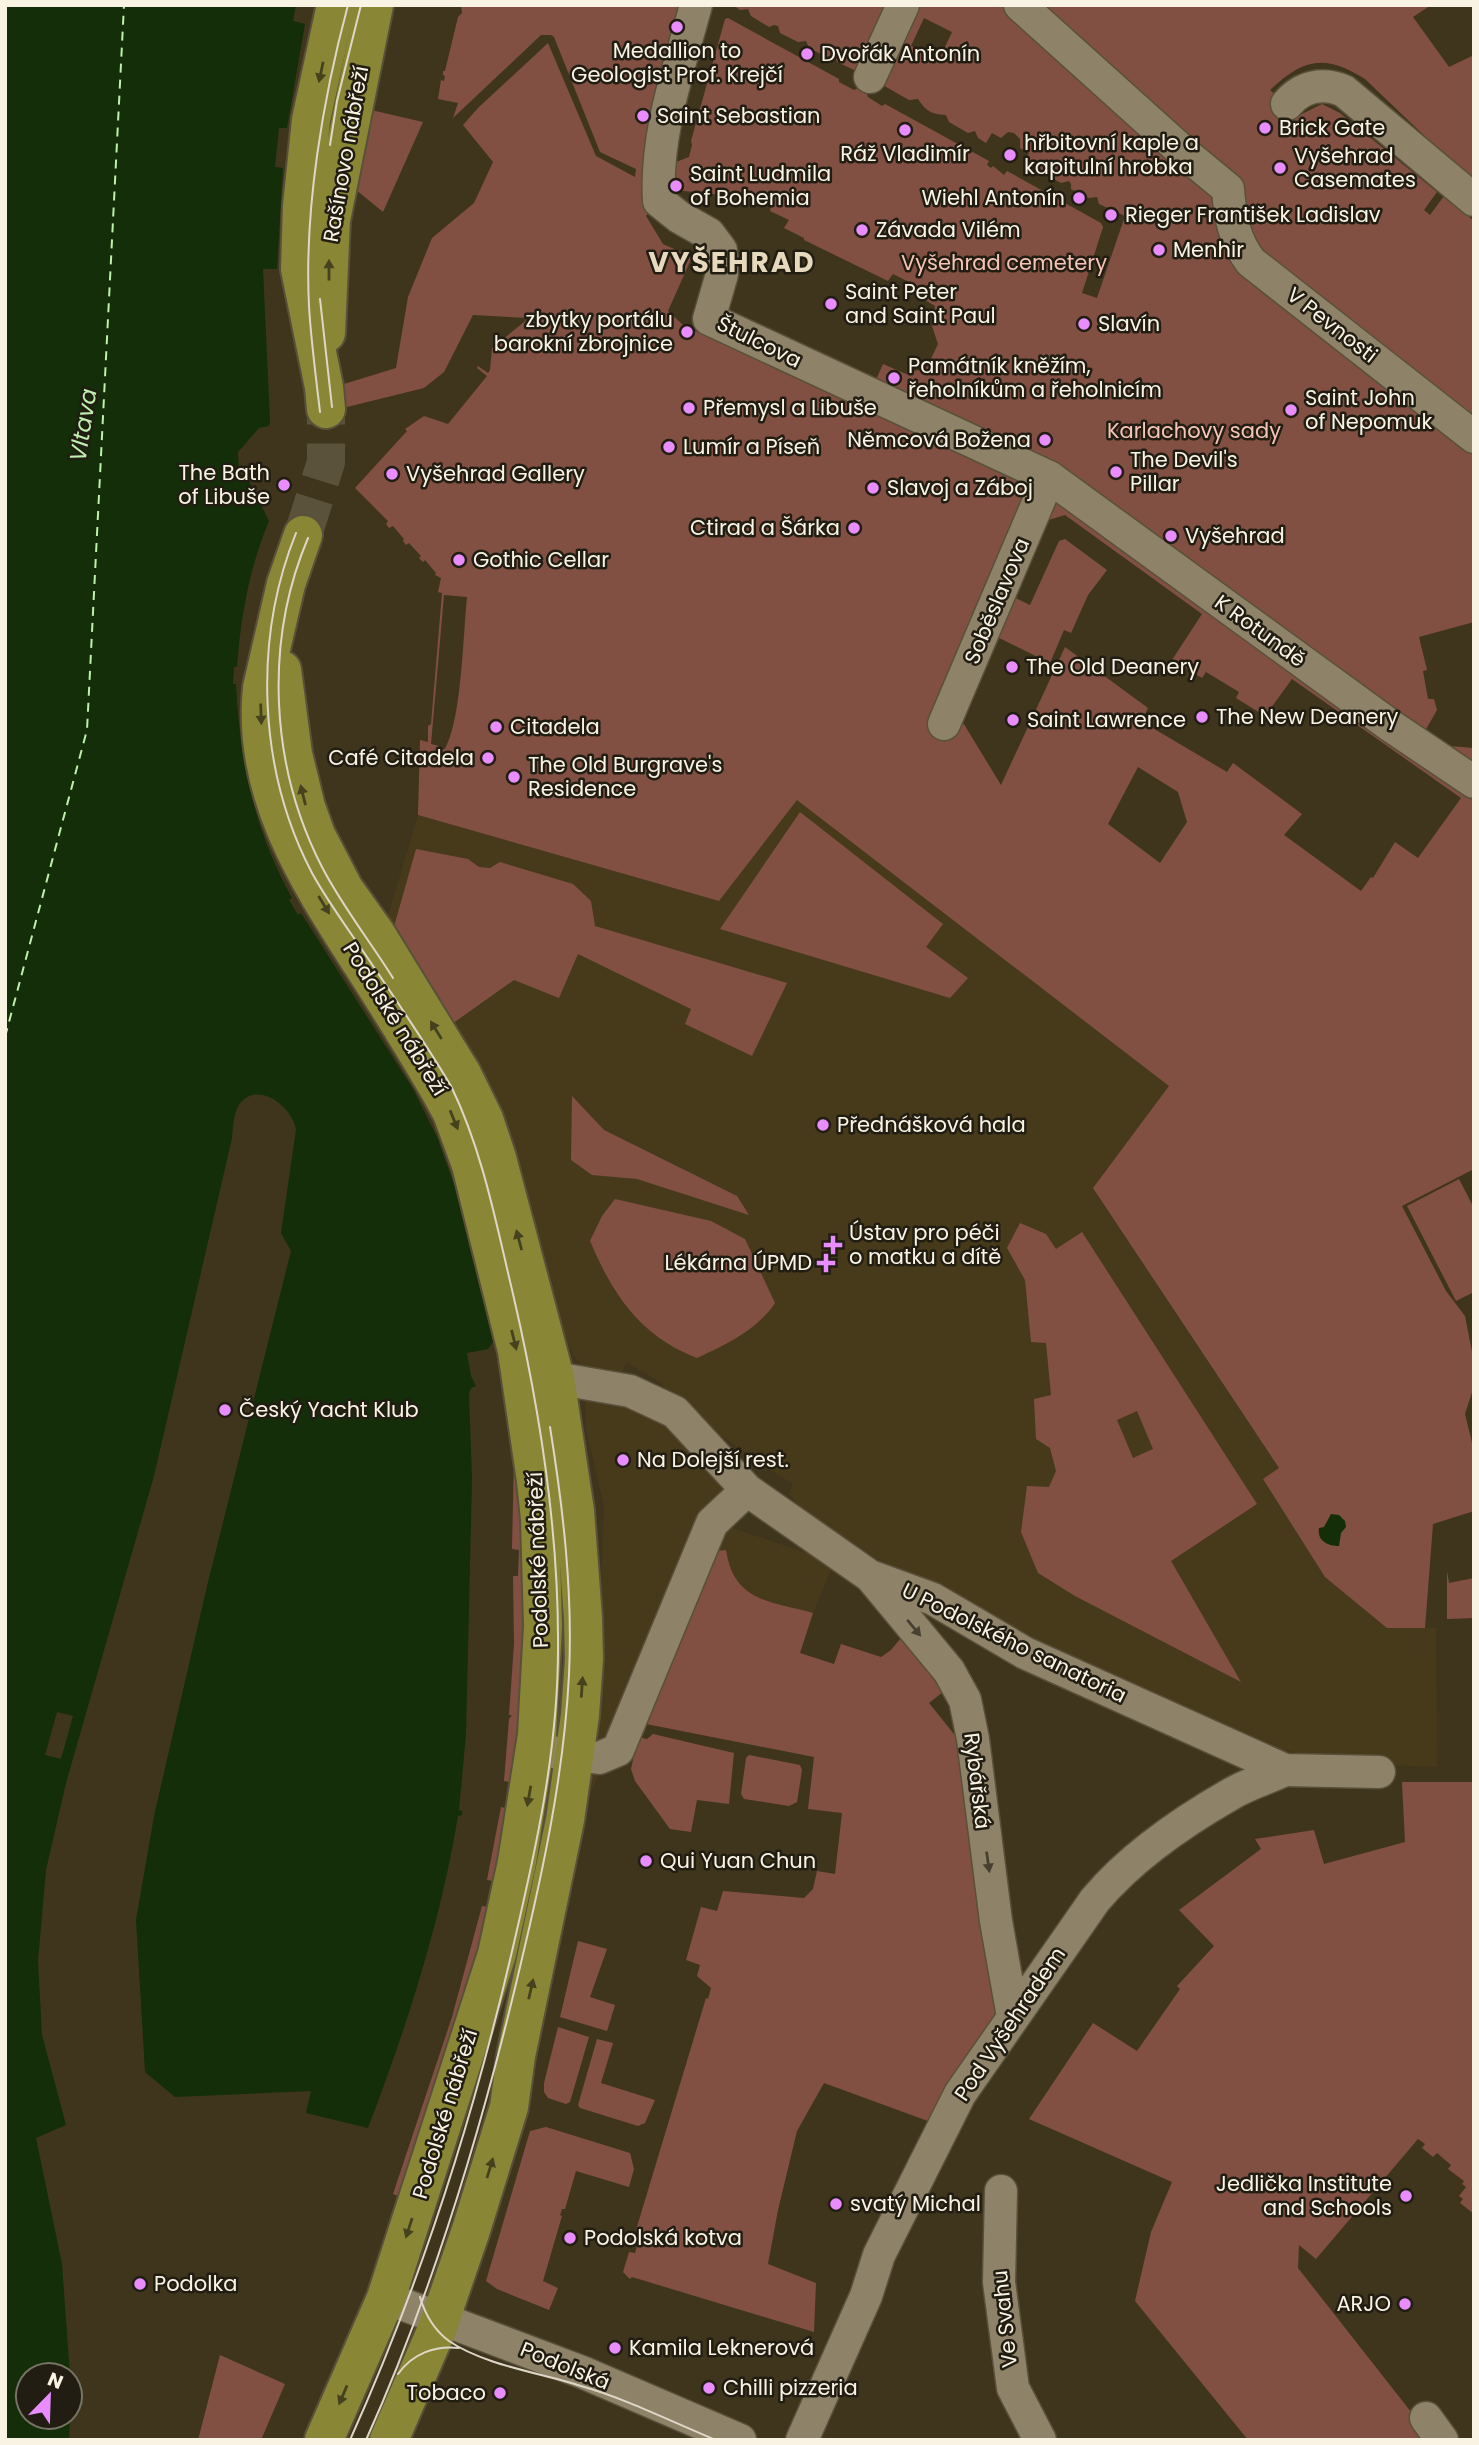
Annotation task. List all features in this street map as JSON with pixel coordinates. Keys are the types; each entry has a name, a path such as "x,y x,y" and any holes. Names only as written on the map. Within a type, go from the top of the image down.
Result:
{"main road":[{"name":"Rašínovo nábřeží","path":"335,5 311,120 300,243 300,269 325,398 331,220 374,5"},
{"name":"Podolské nábřeží","path":"303,535 286,584 260,705 266,763 279,812 306,876 427,1068 452,1113 471,1164 517,1351 538,1379 575,1511 583,1618 584,1659 575,1755 565,1820 516,2056 509,2107 471,2230 440,2318 389,2440"},
{"name":"Podolské nábřeží","path":"324,2440 386,2298 497,1954 517,1862 536,1751 544,1626 541,1532 536,1481 538,1379"}],"street":[{"name":"Štulcova","path":"696,5 666,122 659,165 659,201 679,217 709,234 721,250 722,274 709,319 1049,477"},
{"path":"870,77 903,5"},
{"name":"V Pevnosti","path":"1020,5 1228,190 1230,214 1237,238 1242,251 1251,261 1474,437"},
{"path":"1287,104 1304,90 1319,85 1332,85 1344,90 1474,200"},
{"name":"Soběslavova","path":"944,724 1049,477"},
{"name":"K Rotundě","path":"1049,477 1391,726 1474,782"},
{"name":"U Podolského sanatoria","path":"538,1379 630,1391 675,1412 747,1490 870,1576 933,1599 1025,1653 1285,1770 1379,1772"},
{"path":"536,1751 599,1758 618,1750 705,1545 712,1522 747,1490"},
{"name":"Rybářská","path":"870,1576 949,1671 965,1700 973,1739 996,1921 1013,2017"},
{"name":"Pod Vyšehradem","path":"802,2440 866,2296 879,2255 960,2094 1095,1900 1136,1857 1232,1793 1285,1770"},
{"name":"Ve Svahu","path":"1001,2191 999,2282 1013,2388 1040,2440"},
{"name":"Podolská","path":"386,2298 582,2372 740,2440"}],"shaded area":[{"name":"Ústav pro péči o matku a dítě","path":"797,799 1170,1086 1093,1188 1279,1469 1263,1479 1387,1628 1436,1628 1437,1767 1354,1764 1248,1743 1035,1650 932,1587 883,1563 802,1509 789,1494 793,1484 757,1462 693,1414 658,1381 626,1362 621,1378 584,1368 575,1357 547,1302 384,929 418,815 719,901"},
{"path":"586,1390 683,1428 752,1505 732,1528 833,1564 813,1613 760,1599 738,1585 728,1563 614,1739 583,1811 595,1746 604,1506 585,1426"}],"green space":[{"path":"461,5 711,5 670,155 676,162 689,157 691,141 725,19 728,18 839,79 839,82 854,90 865,75 837,62 835,55 827,57 809,48 806,41 798,42 780,33 778,26 769,27 751,16 748,9 740,10 733,5 1431,5 1413,17 1449,67 1474,55 1474,179 1456,166 1365,79 1351,71 1326,63 1315,63 1294,71 1270,90 1300,115 1322,104 1340,113 1437,192 1424,210 1430,215 1444,196 1474,221 1474,622 1419,637 1427,670 1423,671 1428,699 1434,699 1437,710 1424,733 1425,744 1474,748 1474,1169 1402,1206 1446,1291 1465,1316 1474,1362 1474,1386 1465,1414 1474,1451 1474,1511 1433,1524 1425,1628 1387,1628 1325,1577 1263,1479 1279,1468 1093,1188 1169,1086 797,800 719,901 418,815 420,740 428,742 428,726 431,724 441,578 435,575 425,560 423,562 419,558 421,556 409,543 406,545 393,526 389,528 386,524 388,521 355,488 407,431 405,429 424,416 448,424 487,376 478,366 488,373 492,348 529,318 473,315 444,372 424,388 339,409 344,384 396,368 408,297 432,238 474,203 493,162 463,125 548,43 596,156 635,177 636,169 600,152 551,35 541,35 453,118 458,103 438,99 458,17 462,13","holes":["924,18 952,32 939,60 911,46","874,80 909,100 918,99 929,111 946,115 949,122 968,133 975,131 978,138 986,143 992,133 1001,138 1008,132 1014,133 1020,139 1020,148 1029,153 1024,163 1032,167 1040,166 1042,173 1061,183 1069,181 1071,189 1089,198 1097,197 1099,204 1125,216 1097,298 1082,293 1103,227 1101,223 1007,171 1004,175 993,166 991,168 987,165 989,161 868,97","672,187 676,190 772,201 770,211 789,220 784,228 888,281 893,274 911,283 908,290 922,297 927,295 925,300 935,306 932,326 938,344 927,367 906,374 883,364 875,382 740,316 725,345 683,325 668,311 692,257 663,244 646,216","1065,515 1202,614 1172,660 1202,678 1206,672 1239,692 1236,698 1265,716 1292,679 1461,798 1418,858 1395,842 1373,878 1371,877 1361,891 1284,835 1302,814 1233,763 1227,772 1151,727 1142,720 1148,708 1065,647 1001,785 962,721 993,635 1050,663 1064,630 1071,633 1088,595 1107,570 1065,539 1059,541 1030,605 1011,596 1045,521","444,595 467,597 461,676 451,735 445,749 440,750 439,746 431,744","1138,767 1178,792 1187,822 1160,863 1108,824"]},
{"path":"371,110 423,122 383,212 355,189"},
{"path":"800,812 943,924 926,947 968,978 950,998 720,929"},
{"path":"416,849 468,859 479,867 490,868 500,862 573,884 591,901 595,926 787,983 752,1056 685,1024 691,1009 578,954 559,998 514,980 449,1026 393,930"},
{"path":"572,1096 604,1130 737,1196 749,1215 637,1179 592,1175 571,1160"},
{"path":"1459,1179 1474,1208 1474,1292 1456,1301 1407,1206"},
{"path":"615,1199 711,1221 745,1239 775,1303 750,1329 697,1358 659,1338 644,1326 619,1296 590,1241 602,1216"},
{"path":"1020,1223 1046,1234 1056,1249 1082,1232 1257,1504 1171,1561 1241,1682 1075,1596 1038,1573 1021,1532 1027,1486 1049,1487 1056,1471 1050,1448 1036,1439 1034,1399 1051,1395 1046,1343 1031,1342 1025,1280 1007,1248","holes":["1137,1411 1153,1449 1133,1458 1117,1420"]},
{"path":"520,1440 523,1686 507,1830 487,1924 405,2199 393,2194 452,2017 482,1906 488,1907 493,1881 487,1880 501,1807 506,1808 510,1782 504,1781 509,1719 512,1715 509,1715 514,1644 513,1576 518,1576 519,1550 512,1549 514,1456"},
{"path":"726,1550 730,1567 746,1590 769,1602 813,1613 800,1653 834,1664 841,1644 881,1657 891,1650 910,1627 948,1688 929,1703 966,1749 1004,2009 936,2124 824,2083 797,2131 768,2264 816,2283 814,2332 632,2277 630,2279 623,2272 629,2252 635,2253 641,2232 636,2230 711,1988 697,1976 700,1965 686,1960 701,1907 717,1911 723,1891 804,1898 813,1889 817,1871 835,1874 842,1813 808,1809 814,1757 641,1723 717,1551"},
{"path":"1447,1571 1449,1583 1474,1578 1474,1618 1447,1619"},
{"path":"653,1734 734,1753 729,1804 697,1800 691,1832 670,1829 635,1781 631,1769 638,1737 647,1739"},
{"path":"749,1755 800,1765 802,1770 797,1802 789,1806 744,1799 741,1794 746,1758"},
{"path":"1402,1782 1474,1782 1474,2214 1460,2203 1463,2199 1459,2196 1466,2187 1462,2184 1464,2181 1448,2169 1451,2165 1437,2153 1433,2157 1422,2148 1425,2144 1418,2139 1316,2259 1299,2245 1298,2268 1426,2431 1420,2440 1248,2440 1135,2301 1151,2232 1172,2182 1029,2119 1093,2023 1137,2051 1180,1989 1177,1986 1214,1946 1179,1910 1261,1849 1255,1839 1314,1830 1324,1864 1405,1842"},
{"path":"578,1941 607,1949 590,1997 615,2005 607,2031 560,2017"},
{"path":"558,2027 589,2037 570,2102 566,2104 548,2098 544,2092"},
{"path":"597,2039 613,2043 601,2083 655,2100 645,2123 638,2126 580,2108 578,2105"},
{"path":"546,2127 630,2153 634,2169 629,2187 576,2171 565,2209 562,2209 560,2215 562,2216 543,2281 558,2288 549,2310 497,2289 486,2281 530,2131"},
{"path":"220,2355 285,2384 261,2440 198,2440"}],"water":[{"name":"Vltava","path":"5,5 296,5 293,21 305,24 287,128 279,128 275,167 283,168 277,269 263,269 270,422 269,426 259,428 238,452 239,472 249,481 269,521 251,575 233,684 236,684 245,768 268,847 292,898 289,900 298,915 301,913 413,1089 437,1137 454,1184 493,1342 488,1349 467,1353 471,1376 476,1386 471,1388 469,1394 472,1478 466,1734 459,1810 462,1815 458,1816 442,1896 421,1974 368,2128 306,2113 311,2091 175,2097 145,2072 136,1920 154,1816 208,1582 291,1251 281,1233 296,1130 288,1112 281,1105 264,1095 255,1095 246,1098 239,1105 234,1117 232,1138 154,1476 66,1783 46,1870 38,1961 42,2035 66,2125 36,2138 62,2264 69,2361 14,2361 14,2431 69,2431 69,2440 5,2440"},
{"path":"1331,1514 1339,1515 1345,1521 1346,1527 1341,1533 1339,1546 1327,1544 1319,1533 1319,1528 1324,1527"}],"pier":[{"path":"57,1712 73,1716 61,1759 45,1755"}],"ferry route":[{"path":"5,1037 87,730 124,5"}],"tunnel":[{"path":"303,535 326,462 326,409"}],"tram line":[{"path":"320,412 309,306 309,231 323,116 348,5"},
{"path":"330,145 337,101 361,5"},
{"path":"320,299 332,407"},
{"path":"296,533 282,574 268,660 272,748 281,791 294,833 312,873 451,1086 472,1136 494,1214 532,1382 546,1470 557,1604 557,1687 550,1762 530,1873 498,2010 444,2198 400,2320 350,2440"},
{"path":"308,538 284,619 279,661 283,746 292,788 322,867 347,910 393,978"},
{"path":"366,2440 391,2383 435,2266 473,2148 520,1967 551,1822 566,1712 570,1613 566,1550 550,1427"},
{"path":"420,2297 435,2327 449,2341 463,2349 496,2362 615,2397 716,2440"},
{"path":"398,2374 410,2361 425,2352 441,2348 459,2348"}],"place":[{"name":"Medallion to Geologist Prof. Krejčí","path":"677,27"},
{"name":"Dvořák Antonín","path":"807,54"},
{"name":"Saint Sebastian","path":"643,116"},
{"name":"Brick Gate","path":"1265,128"},
{"name":"Ráž Vladimír","path":"905,130"},
{"name":"hřbitovní kaple a kapitulní hrobka","path":"1010,155"},
{"name":"Vyšehrad Casemates","path":"1280,168"},
{"name":"Saint Ludmila of Bohemia","path":"676,186"},
{"name":"Wiehl Antonín","path":"1079,198"},
{"name":"Rieger František Ladislav","path":"1111,215"},
{"name":"Závada Vilém","path":"862,230"},
{"name":"Menhir","path":"1159,250"},
{"name":"Saint Peter and Saint Paul","path":"831,304"},
{"name":"Slavín","path":"1084,324"},
{"name":"zbytky portálu barokní zbrojnice","path":"687,332"},
{"name":"Památník kněžím, řeholníkům a řeholnicím","path":"894,378"},
{"name":"Přemysl a Libuše","path":"689,408"},
{"name":"Saint John of Nepomuk","path":"1291,410"},
{"name":"Němcová Božena","path":"1045,440"},
{"name":"Lumír a Píseň","path":"669,447"},
{"name":"The Devil's Pillar","path":"1116,472"},
{"name":"Vyšehrad Gallery","path":"392,474"},
{"name":"The Bath of Libuše","path":"284,485"},
{"name":"Slavoj a Záboj","path":"873,488"},
{"name":"Ctirad a Šárka","path":"854,528"},
{"name":"Vyšehrad","path":"1171,536"},
{"name":"Gothic Cellar","path":"459,560"},
{"name":"The Old Deanery","path":"1012,667"},
{"name":"The New Deanery","path":"1202,717"},
{"name":"Saint Lawrence","path":"1013,720"},
{"name":"Citadela","path":"496,727"},
{"name":"Café Citadela","path":"488,758"},
{"name":"The Old Burgrave's Residence","path":"514,777"},
{"name":"Přednášková hala","path":"823,1125"},
{"name":"Ústav pro péči o matku a dítě","path":"833,1245"},
{"name":"Lékárna ÚPMD","path":"826,1263"},
{"name":"Český Yacht Klub","path":"225,1410"},
{"name":"Na Dolejší rest.","path":"623,1460"},
{"name":"Qui Yuan Chun","path":"646,1861"},
{"name":"Jedlička Institute and Schools","path":"1406,2196"},
{"name":"svatý Michal","path":"836,2204"},
{"name":"Podolská kotva","path":"570,2238"},
{"name":"Podolka","path":"140,2284"},
{"name":"ARJO","path":"1405,2304"},
{"name":"Kamila Leknerová","path":"615,2348"},
{"name":"Chilli pizzeria","path":"709,2388"},
{"name":"Tobaco","path":"500,2393"}],"district":[{"name":"VYŠEHRAD","path":"732,262"}],"park label":[{"name":"Vyšehrad cemetery","path":"1004,263"},
{"name":"Karlachovy sady","path":"1194,431"}]}
